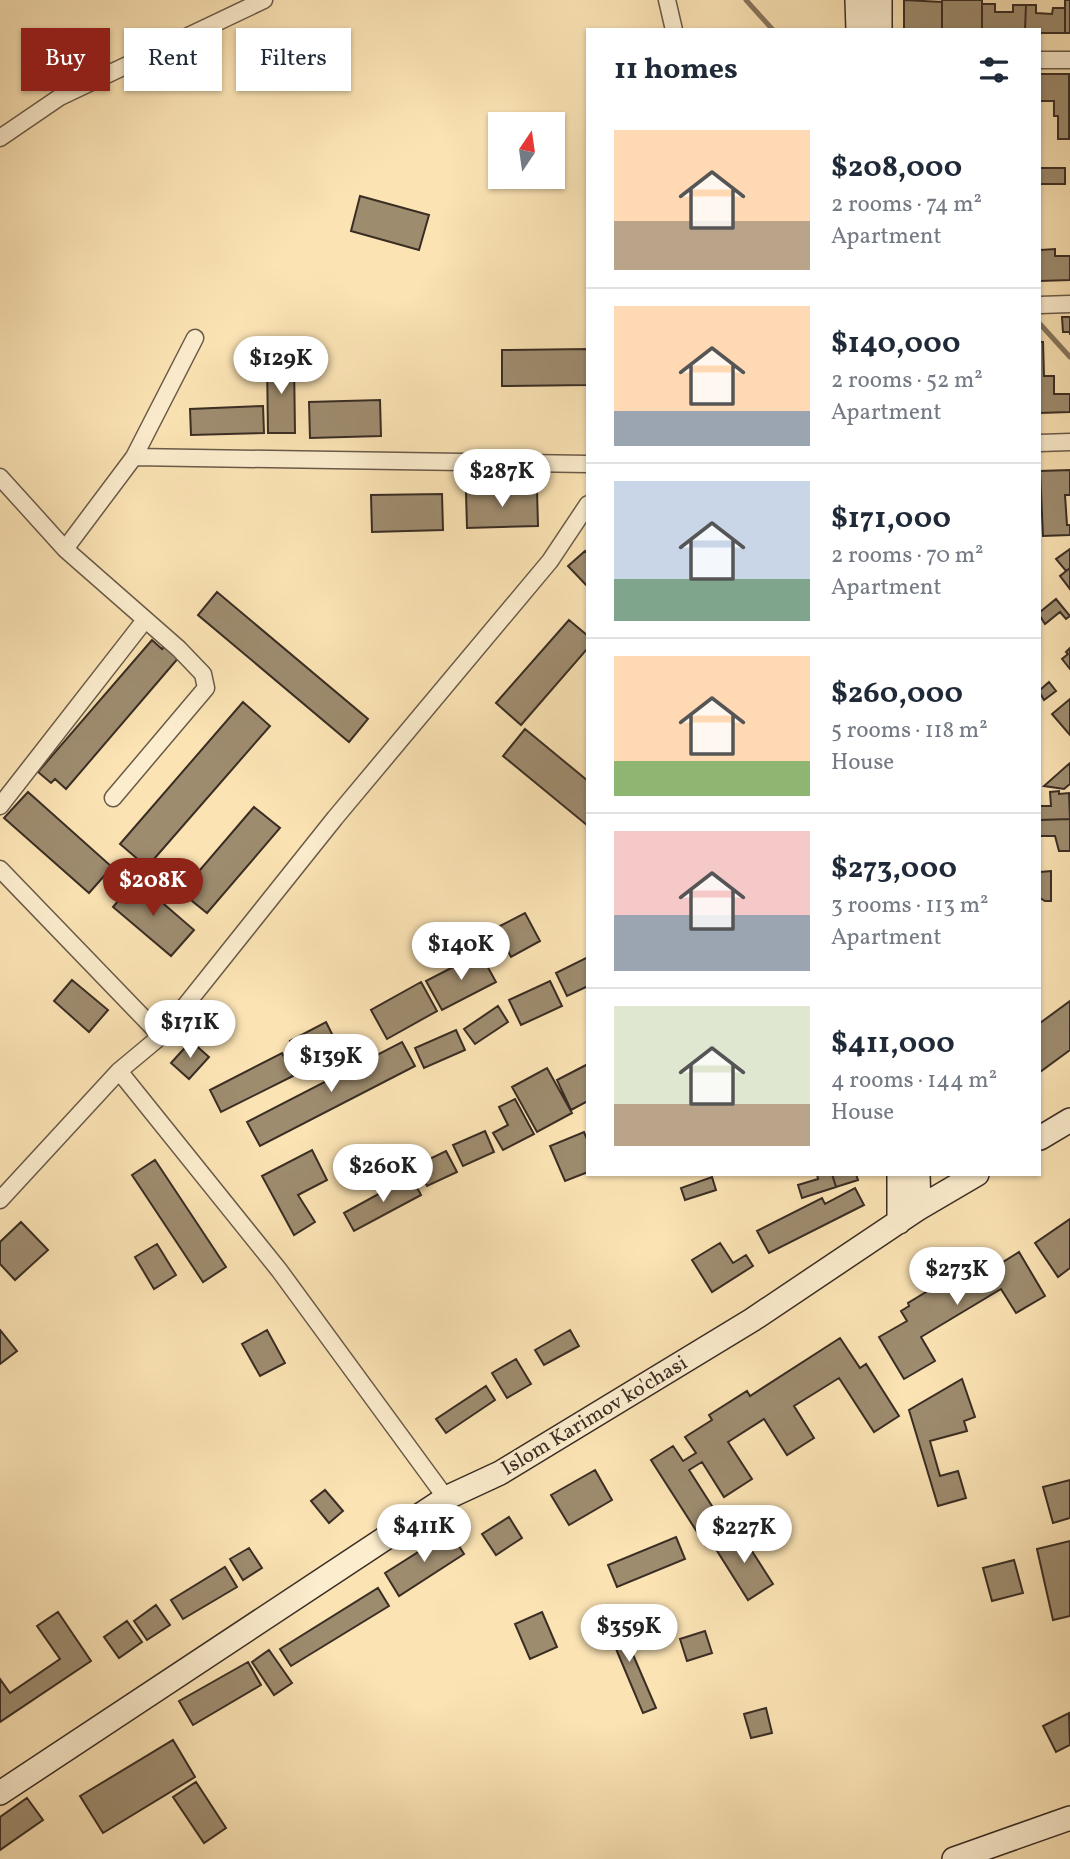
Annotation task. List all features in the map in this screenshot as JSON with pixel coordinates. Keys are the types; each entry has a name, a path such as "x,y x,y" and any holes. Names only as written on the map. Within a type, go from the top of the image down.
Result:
{"main road":[{"path":"857,0 858,28"},
{"path":"880,0 880,28"},
{"path":"1041,1137 1070,1120"},
{"path":"899,1176 899,1222"},
{"path":"918,1176 919,1208"},
{"name":"Islom Karimov ko'chasi","path":"0,1793 446,1498 500,1472 752,1320 919,1208 975,1176"},
{"path":"954,1859 1070,1818"}],"street":[{"path":"0,138 60,97 264,0"},
{"path":"667,0 674,28"},
{"path":"1041,61 1070,60"},
{"path":"1041,305 1070,304"},
{"path":"65,549 134,457 195,338"},
{"path":"1041,443 1070,442"},
{"path":"134,457 586,464"},
{"path":"0,477 65,549 179,649 203,674 206,688 113,797"},
{"path":"0,1200 119,1071 161,1036 335,818 550,561 586,508"},
{"path":"0,806 145,620"},
{"path":"0,869 161,1036"},
{"path":"119,1071 279,1270 446,1498"}],"building":[{"path":"904,0 942,2 942,28 904,28"},
{"path":"942,0 982,0 982,28 942,28"},
{"path":"1065,0 1070,0 1070,33 1065,33"},
{"path":"982,4 995,4 995,12 1013,12 1013,5 1026,5 1025,28 982,28"},
{"path":"1026,5 1036,5 1036,13 1052,14 1053,8 1065,8 1065,33 1041,33 1041,28 1025,28"},
{"path":"1041,74 1069,74 1069,139 1058,139 1058,116 1054,116 1054,101 1041,101"},
{"path":"1041,168 1065,168 1065,184 1041,184"},
{"path":"360,196 429,215 419,250 351,231"},
{"path":"1055,249 1055,256 1070,256 1070,280 1041,281 1041,250"},
{"path":"1062,317 1070,317 1070,332 1063,332"},
{"path":"1041,342 1044,376 1054,376 1054,394 1070,394 1070,412 1041,413"},
{"path":"586,349 586,385 502,386 502,350"},
{"path":"267,360 294,360 295,433 268,433"},
{"path":"380,400 381,436 310,438 309,402"},
{"path":"263,406 264,433 191,435 190,409"},
{"path":"1070,470 1070,495 1065,495 1070,535 1043,536 1041,471"},
{"path":"537,490 538,526 467,528 466,492"},
{"path":"442,494 443,530 372,532 371,495"},
{"path":"1070,549 1070,568 1066,571 1056,559"},
{"path":"585,551 586,585 568,566"},
{"path":"1070,568 1070,589 1060,576"},
{"path":"217,592 368,719 349,742 198,615"},
{"path":"1056,599 1070,616 1066,619 1060,612 1045,624 1041,611"},
{"path":"569,620 586,634 586,650 521,725 496,703"},
{"path":"152,640 162,649 167,644 180,656 66,789 55,779 51,783 38,772"},
{"path":"1070,648 1070,669 1062,659"},
{"path":"1049,682 1056,691 1044,700 1041,689"},
{"path":"1070,699 1070,735 1052,714"},
{"path":"243,702 270,726 147,867 120,844"},
{"path":"525,729 586,779 586,824 503,756"},
{"path":"1070,763 1070,784 1064,789 1044,786"},
{"path":"28,792 112,867 89,893 4,818"},
{"path":"1050,792 1069,793 1070,819 1041,820 1041,806 1051,806"},
{"path":"254,807 280,828 207,913 181,892"},
{"path":"1070,819 1070,851 1059,851 1055,836 1041,836 1041,820"},
{"path":"1051,871 1051,901 1041,899 1041,872"},
{"path":"136,880 194,930 171,956 113,907"},
{"path":"525,913 540,941 511,957 496,928"},
{"path":"480,953 496,982 442,1010 426,981"},
{"path":"586,958 586,987 567,996 556,973"},
{"path":"72,980 108,1010 89,1032 54,1001"},
{"path":"550,981 562,1006 521,1025 509,1000"},
{"path":"421,982 437,1011 387,1039 371,1010"},
{"path":"1070,1001 1070,1050 1041,1071 1041,1022"},
{"path":"498,1006 508,1022 475,1044 464,1029"},
{"path":"326,1022 335,1040 299,1058 290,1041"},
{"path":"456,1030 465,1050 424,1068 415,1048"},
{"path":"191,1041 209,1057 189,1079 171,1063"},
{"path":"402,1042 415,1066 260,1146 247,1122"},
{"path":"282,1053 293,1076 221,1112 210,1090"},
{"path":"586,1065 586,1102 571,1110 557,1080"},
{"path":"547,1068 572,1113 537,1132 512,1087"},
{"path":"515,1099 534,1134 503,1150 493,1133 508,1125 499,1107"},
{"path":"485,1131 494,1152 463,1166 453,1145"},
{"path":"584,1132 586,1173 565,1181 550,1146"},
{"path":"312,1150 327,1180 298,1195 315,1222 294,1235 262,1176"},
{"path":"446,1151 457,1172 427,1186 417,1165"},
{"path":"155,1160 226,1267 203,1282 132,1175"},
{"path":"411,1176 421,1195 354,1231 344,1213"},
{"path":"817,1176 833,1176 836,1187 802,1198 798,1185 818,1179"},
{"path":"833,1176 857,1176 858,1180 836,1187"},
{"path":"712,1177 716,1190 685,1200 681,1188"},
{"path":"855,1188 864,1205 769,1253 757,1231 822,1198 825,1204"},
{"path":"1070,1219 1070,1268 1058,1277 1035,1243"},
{"path":"21,1222 48,1250 15,1280 0,1264 0,1242"},
{"path":"720,1243 733,1263 746,1255 753,1266 712,1292 692,1260"},
{"path":"157,1244 176,1275 154,1289 135,1257"},
{"path":"1019,1252 1045,1296 1016,1313 1001,1289 921,1337 935,1361 904,1379 879,1337 907,1321 901,1311 909,1306 908,1303 936,1286 938,1289 949,1282 948,1279 975,1263 977,1265 985,1260 990,1270"},
{"path":"0,1330 17,1351 0,1364"},
{"path":"267,1330 285,1363 260,1376 242,1344"},
{"path":"570,1330 579,1346 544,1365 535,1350"},
{"path":"840,1338 860,1368 866,1364 899,1416 874,1432 839,1378 794,1406 814,1438 787,1455 764,1419 728,1442 752,1479 724,1497 702,1462 689,1470 728,1531 706,1546 651,1460 673,1446 683,1461 696,1453 685,1437 712,1420 709,1415 747,1391 750,1396"},
{"path":"516,1359 531,1384 507,1398 492,1373"},
{"path":"962,1379 975,1417 964,1421 967,1431 930,1441 940,1476 958,1471 966,1498 938,1506 909,1410"},
{"path":"486,1386 495,1400 446,1433 436,1419"},
{"path":"595,1470 612,1500 569,1525 551,1495"},
{"path":"1070,1480 1070,1518 1053,1523 1043,1487"},
{"path":"325,1490 343,1511 329,1523 311,1501"},
{"path":"509,1517 522,1538 496,1555 482,1534"},
{"path":"739,1531 773,1584 748,1600 714,1546"},
{"path":"450,1532 464,1554 399,1596 385,1573"},
{"path":"676,1537 685,1559 617,1587 608,1565"},
{"path":"1070,1541 1070,1616 1053,1620 1037,1549"},
{"path":"249,1548 262,1568 243,1580 230,1559"},
{"path":"1014,1560 1023,1593 992,1601 983,1568"},
{"path":"225,1567 237,1587 183,1619 171,1600"},
{"path":"378,1588 389,1606 291,1666 280,1649"},
{"path":"156,1605 170,1625 147,1640 134,1621"},
{"path":"58,1612 91,1661 0,1722 0,1679 10,1693 60,1659 37,1626"},
{"path":"542,1612 557,1647 530,1659 515,1624"},
{"path":"615,1613 656,1708 643,1713 603,1618"},
{"path":"127,1621 142,1642 119,1658 104,1637"},
{"path":"705,1631 712,1653 687,1661 680,1639"},
{"path":"269,1650 292,1683 274,1695 252,1662"},
{"path":"248,1662 261,1685 193,1725 179,1701"},
{"path":"766,1708 772,1733 751,1738 744,1714"},
{"path":"1069,1713 1070,1745 1056,1752 1043,1726"},
{"path":"173,1740 195,1777 103,1833 80,1796"},
{"path":"196,1782 226,1828 204,1843 173,1797"},
{"path":"27,1798 43,1820 0,1850 0,1817"}],"waterway":[{"path":"746,0 771,28"},
{"path":"1041,325 1070,357"}]}
